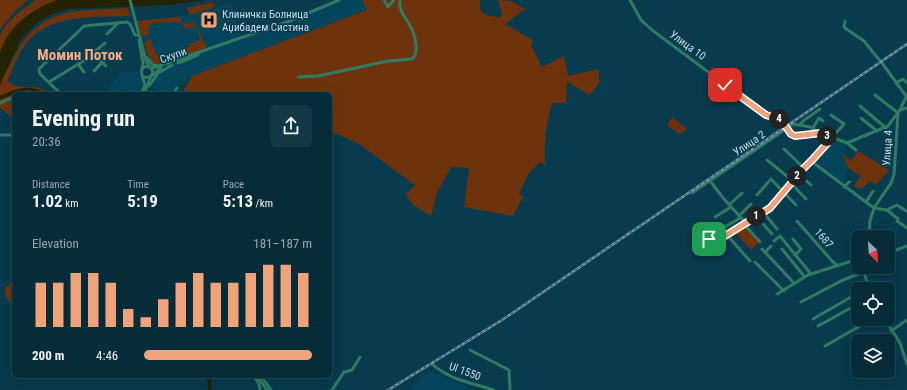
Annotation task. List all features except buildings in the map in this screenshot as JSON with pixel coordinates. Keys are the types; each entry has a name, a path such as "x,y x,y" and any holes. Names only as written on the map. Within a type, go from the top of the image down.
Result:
{"street":[{"path":"129,0 146,61 152,71 145,92"},
{"name":"Скупи","path":"151,76 157,70 308,14 339,0"},
{"path":"384,0 388,7 394,0"},
{"path":"298,77 318,76 388,61 412,60 416,50 413,33 399,5 400,0"},
{"name":"Улица 10","path":"630,0 641,20 652,30 764,114 778,119 784,124 792,135 797,137 820,134 846,143 856,150"},
{"path":"135,20 143,63 141,72 145,84 142,92"},
{"path":"845,21 845,28 864,41 907,96 899,112 886,128 846,143"},
{"path":"107,34 118,23"},
{"path":"59,92 40,74 40,67 82,27 129,23 135,35 138,35"},
{"path":"49,82 78,64 106,43"},
{"path":"144,50 152,64 157,66 166,65"},
{"path":"93,53 106,66"},
{"name":"Скупи","path":"150,68 166,65 202,53"},
{"path":"94,71 109,55"},
{"path":"78,64 84,72"},
{"path":"146,92 156,74 172,65"},
{"path":"142,69 146,67 150,68"},
{"path":"142,76 147,78 151,76"},
{"path":"896,83 903,79 907,83"},
{"path":"174,92 177,88"},
{"path":"875,95 899,112"},
{"path":"0,103 12,98"},
{"path":"860,106 886,128"},
{"path":"899,112 907,108"},
{"path":"820,109 803,121 800,125 813,128 820,134"},
{"name":"Улица 4","path":"870,230 870,221 874,208 891,184 894,175 899,112"},
{"path":"704,242 716,236 718,240 770,208 844,124 831,115"},
{"path":"813,128 820,118 823,121"},
{"path":"861,118 877,131"},
{"name":"Улица 2","path":"692,193 793,124 800,125"},
{"path":"0,135 12,135"},
{"path":"784,149 804,168"},
{"path":"767,160 792,182 806,199"},
{"path":"811,161 874,208 887,210 897,205 906,210"},
{"path":"799,174 811,185"},
{"path":"757,195 771,179 796,205"},
{"path":"710,181 760,242"},
{"path":"844,187 850,182"},
{"path":"866,202 873,191"},
{"path":"715,217 730,206 742,193"},
{"path":"718,231 740,217 751,204"},
{"path":"887,210 907,228"},
{"path":"763,212 777,229"},
{"path":"756,216 772,234"},
{"name":"1687","path":"797,221 838,266"},
{"path":"727,235 750,260"},
{"path":"774,241 780,236 811,274"},
{"path":"793,239 801,249 796,255"},
{"path":"771,246 764,250 794,283"},
{"path":"895,251 907,247"},
{"path":"782,249 804,276"},
{"path":"777,294 784,291 804,276 851,261"},
{"path":"755,262 784,291"},
{"path":"801,302 858,274"},
{"path":"813,319 851,297"},
{"path":"818,326 851,308"},
{"path":"891,330 907,320"},
{"path":"826,346 860,326"},
{"path":"889,326 900,344 907,364"},
{"path":"470,350 509,370 510,390"},
{"path":"332,390 344,372 352,370 360,357"},
{"name":"Ul 1550","path":"432,364 441,372 452,377 494,390"},
{"path":"256,378 260,390"},
{"path":"257,378 266,390"},
{"path":"262,378 271,390"}],"shaded area":[{"path":"0,0 28,0 15,11 0,30"},
{"path":"36,0 57,0 37,9 22,21 5,44 0,54 0,37 5,26 15,16"},
{"path":"57,0 205,0 168,5 69,9 52,14 35,24 21,39 0,84 0,53 9,35 22,20 30,14"},
{"path":"339,0 362,0 367,10 192,76 180,85 175,92 157,92 150,85 154,78 171,61 149,60 137,21 191,15 231,3 242,38"},
{"path":"362,0 480,0 480,10 482,12 499,18 502,15 498,0 511,1 525,9 505,24 533,40 531,45 542,67 564,56 568,76 599,69 599,83 590,95 567,82 566,103 552,103 546,134 545,165 540,162 529,173 519,193 523,197 513,216 464,207 469,168 451,167 437,193 431,216 413,205 406,194 415,185 359,144 332,132 332,92 183,92 192,76 367,10"},
{"path":"213,2 215,7 190,15 187,8"},
{"path":"128,8 130,16 71,19 44,28 33,36 23,48 7,81 16,86 40,88 45,92 12,92 12,115 10,116 0,108 0,86 2,79 23,41 47,20 61,14 92,10"},
{"path":"180,17 183,24 194,22 206,48 185,56 176,52 190,46 189,44 201,40 195,26 185,29 181,22 154,23 149,26 149,34 142,37 137,21"},
{"path":"151,38 153,47 159,57 166,56 170,52 178,58 159,65 152,62 149,58 144,43"},
{"path":"122,72 138,72 142,89 140,92 108,92 108,88"},
{"path":"672,117 687,129 679,134 667,125"},
{"path":"832,139 846,144 843,154 848,166 844,183 814,160"},
{"path":"858,151 889,170 876,185 869,181 863,188 862,187 860,189 854,186 861,176 848,168 843,154 851,161"},
{"path":"744,225 759,242 751,250 734,231"},
{"path":"12,282 12,303 6,298 5,288"},
{"path":"429,371 474,390 410,390"}],"waterway":[{"path":"14,92 27,89 40,92"},
{"path":"0,98 12,93"},
{"path":"208,378 210,390"}],"railway":[{"path":"388,390 502,320 907,44"}],"place":[{"name":"Клиничка Болница Аџибадем Систина","path":"209,20"}],"district":[{"name":"Момин Поток","path":"80,55"}],"route":[{"path":"709,239 716,236 718,240 720,239 745,222 770,208 809,162 832,138 821,133 799,137 795,136 791,134 781,120 766,115 725,85"}]}
